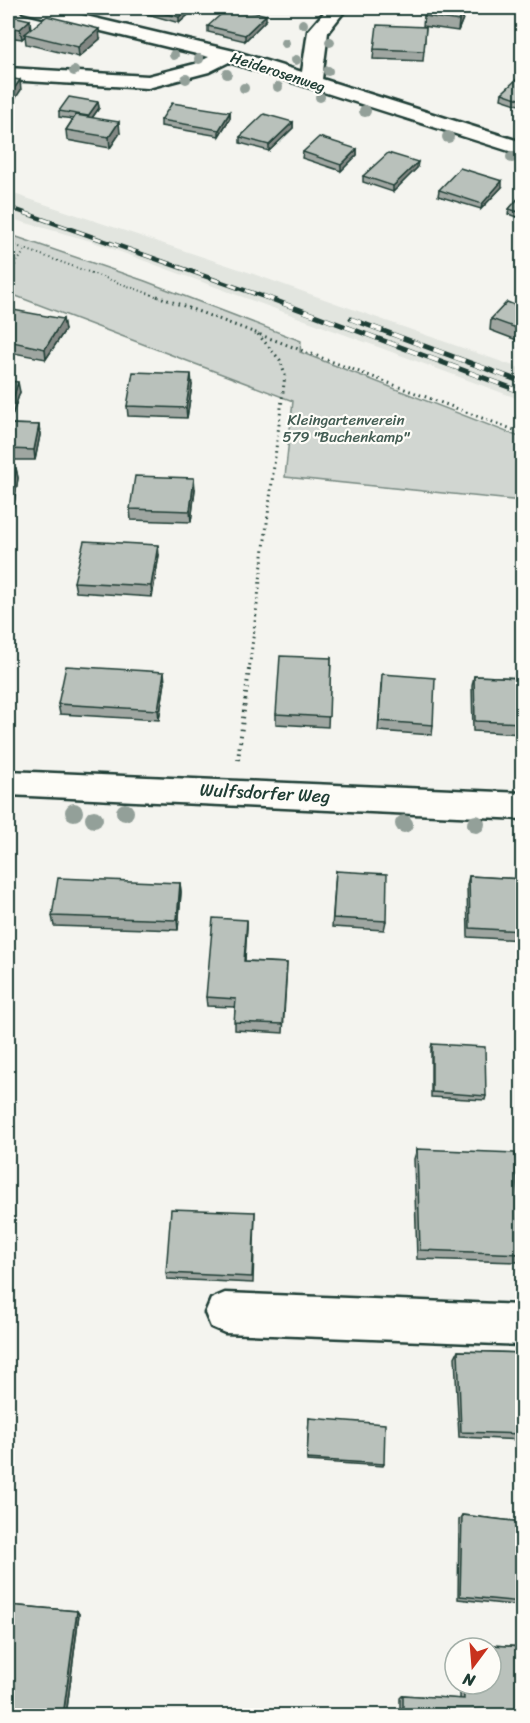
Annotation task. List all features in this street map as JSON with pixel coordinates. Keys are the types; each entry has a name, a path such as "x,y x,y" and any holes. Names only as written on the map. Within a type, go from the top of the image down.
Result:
{"street":[{"name":"Heiderosenweg","path":"30,8 227,55 522,149"},
{"path":"310,82 318,32 338,8"},
{"path":"8,74 148,82 202,68 227,55"},
{"name":"Wulfsdorfer Weg","path":"8,783 522,806"},
{"path":"225,1312 522,1325"}],"path":[{"path":"8,243 255,331 522,433"},
{"path":"8,275 27,249"},
{"path":"242,731 285,375 280,360 255,331"}],"shaded area":[{"path":"8,192 245,271 522,369 522,400 91,241 8,218"}],"green space":[{"name":"Kleingartenverein 579 \"Buchenkamp\"","path":"8,234 145,281 301,341 300,352 522,438 522,501 285,477 293,401 8,293"}],"building":[{"path":"142,8 190,8 179,17"},
{"path":"228,8 266,15 245,35 208,26"},
{"path":"428,8 465,8 459,21 424,16"},
{"path":"8,15 30,20 20,29 8,27"},
{"path":"47,16 99,29 78,47 25,34"},
{"path":"377,25 426,27 424,51 374,49"},
{"path":"519,77 522,79 522,100 502,93"},
{"path":"8,78 20,80 8,97"},
{"path":"69,97 98,102 88,116 59,111"},
{"path":"172,103 230,112 219,130 161,120"},
{"path":"264,114 293,122 269,145 240,137"},
{"path":"76,115 119,122 109,137 66,130"},
{"path":"319,137 357,149 341,165 303,152"},
{"path":"388,153 418,162 393,186 363,176"},
{"path":"460,168 502,181 482,204 439,190"},
{"path":"522,194 522,213 509,209"},
{"path":"507,302 522,308 522,330 491,319"},
{"path":"13,310 63,319 45,349 8,341 8,318"},
{"path":"133,372 191,374 186,408 127,406"},
{"path":"8,381 18,382 11,405 8,405"},
{"path":"8,424 39,425 34,450 8,449"},
{"path":"8,468 16,468 11,499 8,499"},
{"path":"135,476 194,478 190,511 130,509"},
{"path":"84,541 158,545 151,586 74,582"},
{"path":"280,656 331,658 329,717 276,714"},
{"path":"66,666 164,672 158,710 58,704"},
{"path":"382,674 435,678 433,725 379,721"},
{"path":"474,676 522,678 522,723 475,721"},
{"path":"336,871 387,874 386,921 333,918"},
{"path":"469,876 522,879 522,931 470,928"},
{"path":"58,878 180,883 177,920 52,916"},
{"path":"213,918 247,920 244,961 287,963 283,1024 234,1022 236,999 206,997"},
{"path":"432,1044 485,1047 486,1096 432,1092"},
{"path":"417,1149 515,1153 522,1254 420,1250"},
{"path":"171,1209 255,1212 252,1277 166,1273"},
{"path":"458,1351 522,1353 522,1434 461,1432"},
{"path":"309,1418 385,1424 384,1464 307,1459"},
{"path":"462,1515 522,1522 522,1602 460,1596"},
{"path":"8,1605 77,1611 63,1716 8,1713"},
{"path":"503,1646 522,1647 522,1716 403,1716 403,1695 464,1699 464,1696 503,1696"}],"railway":[{"path":"8,207 267,298"},
{"path":"263,296 522,392"},
{"path":"351,319 522,382"}]}
